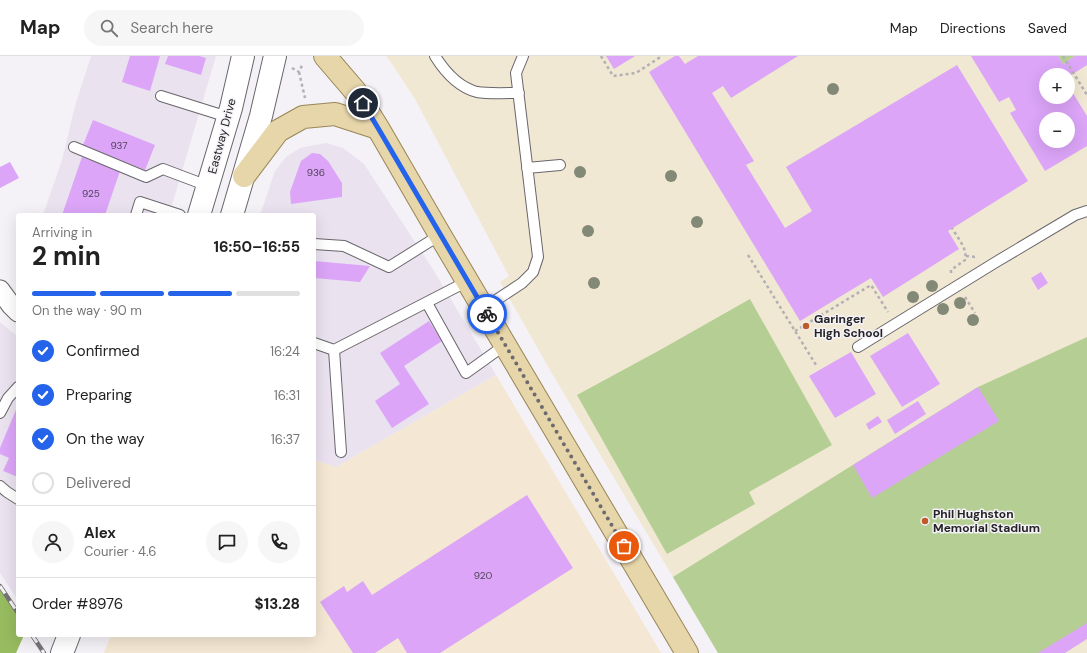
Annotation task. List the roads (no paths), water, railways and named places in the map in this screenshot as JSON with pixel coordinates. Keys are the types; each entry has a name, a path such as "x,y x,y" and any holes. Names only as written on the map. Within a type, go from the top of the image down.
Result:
{"main road":[{"name":"Eastway Drive","path":"200,213 228,117 243,56"},
{"path":"325,56 355,91 378,128 687,653"},
{"path":"233,213 283,62"},
{"path":"244,176 278,131 303,117 335,114 378,128"},
{"path":"62,653 68,637"}],"street":[{"path":"0,290 16,310"}],"lane":[{"path":"435,56 450,77 478,92 518,93"},
{"path":"484,308 522,283 533,272 538,257 516,73 523,56"},
{"path":"161,96 228,117"},
{"path":"74,148 146,178 163,169 208,186"},
{"path":"527,168 560,165"},
{"path":"137,213 140,202 174,213"},
{"path":"858,347 992,264 1075,215 1087,211"},
{"path":"316,244 344,246 389,267 440,235"},
{"path":"316,344 334,350 468,281"},
{"path":"427,303 466,373 505,345"},
{"path":"334,350 341,452"},
{"path":"0,413 8,398 16,389"},
{"path":"0,486 16,498"}],"railway":[{"path":"0,586 16,610"},
{"path":"33,637 44,653"}],"place":[{"name":"Garinger High School","path":"806,326"},
{"name":"Phil Hughston Memorial Stadium","path":"925,521"}]}
